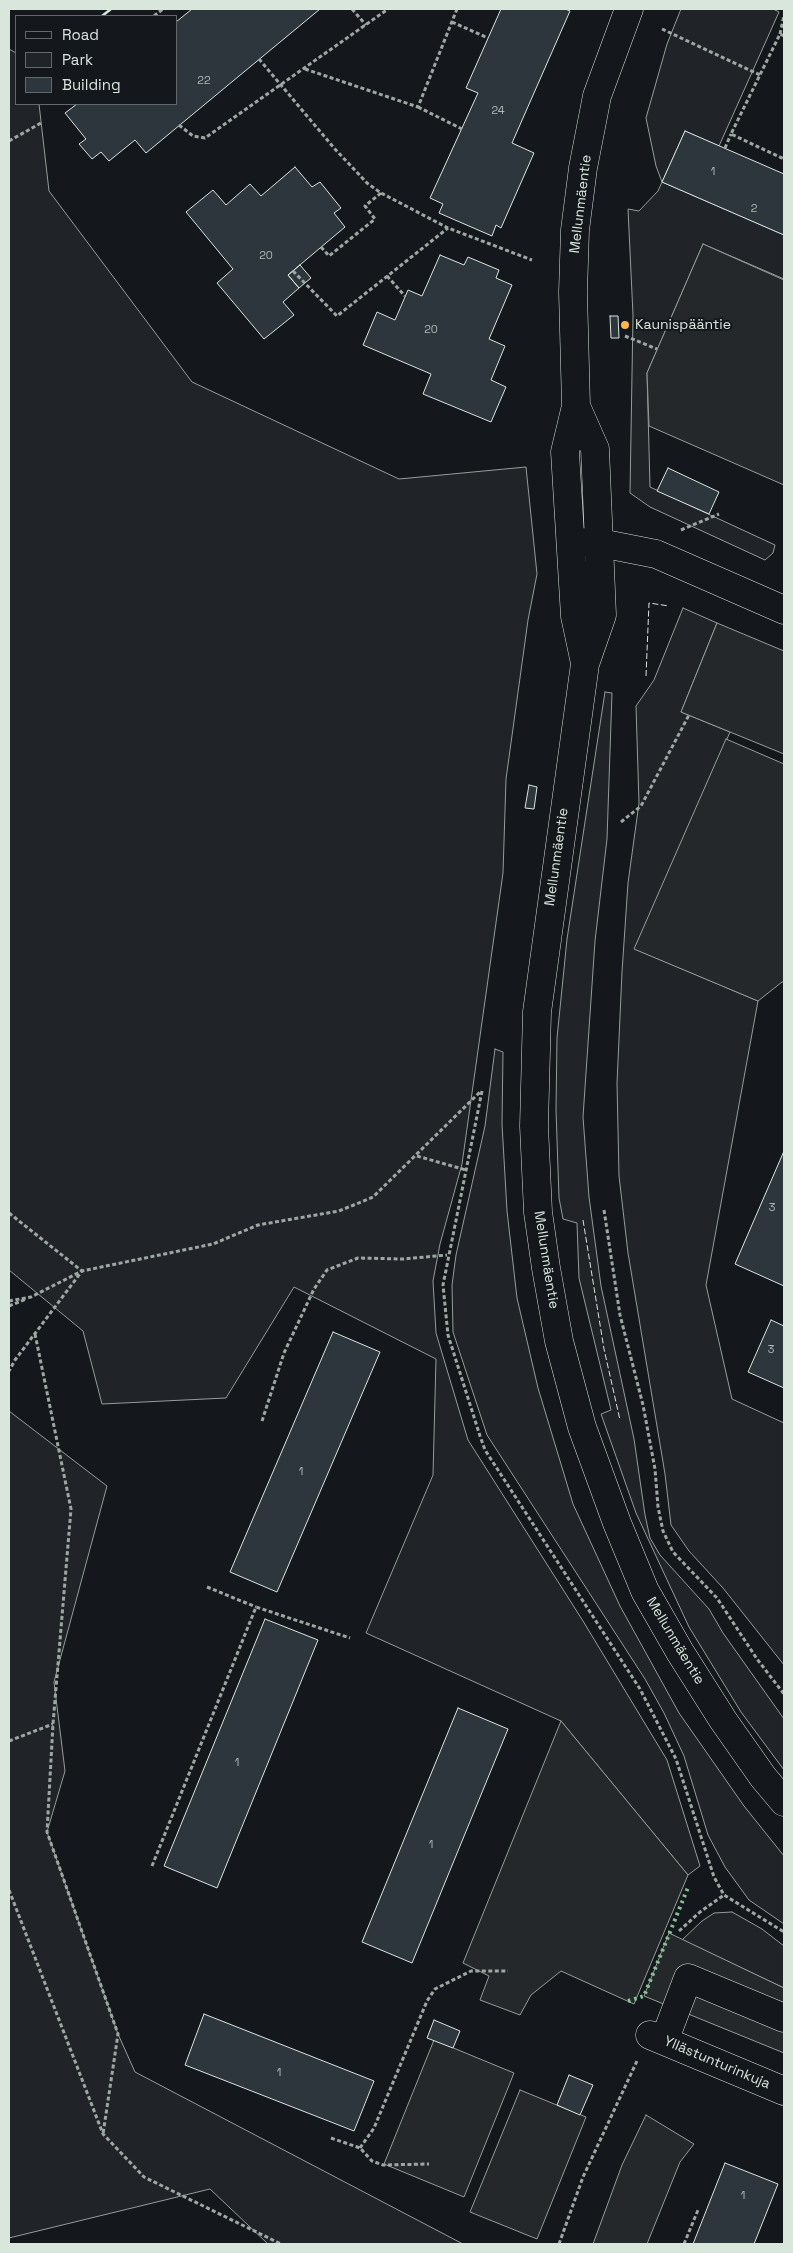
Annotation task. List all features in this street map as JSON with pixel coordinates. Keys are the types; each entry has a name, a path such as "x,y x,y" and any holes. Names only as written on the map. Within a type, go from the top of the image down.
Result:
{"main road":[{"name":"Mellunmäentie","path":"585,664 575,616 565,452 576,406 572,292 575,230 583,168 597,96 629,9"},
{"name":"Mellunmäentie","path":"576,406 595,450 602,614 585,664 537,1012 534,1126 538,1212 546,1268 559,1341 582,1427 617,1523 645,1591 680,1652 723,1720 763,1777 784,1802"},
{"path":"570,542 600,542 656,554 784,610"},
{"path":"657,2038 688,1978 784,2018"},
{"name":"Yllästunturinkuja","path":"657,2038 784,2091"}],"path":[{"path":"352,9 366,25"},
{"path":"179,125 193,136 206,138 388,9"},
{"path":"418,107 457,9"},
{"path":"725,148 760,75 782,35 784,16"},
{"path":"452,22 488,38"},
{"path":"662,29 760,75"},
{"path":"259,59 283,85 334,148 367,183 381,193 448,228 532,260"},
{"path":"305,69 418,107 462,129"},
{"path":"9,141 41,123"},
{"path":"731,134 784,159"},
{"path":"321,247 328,256 375,219 365,206 381,193"},
{"path":"293,271 337,316 448,228"},
{"path":"387,276 405,296"},
{"path":"625,336 657,349"},
{"path":"680,531 720,514"},
{"path":"621,822 641,806 689,715"},
{"path":"9,1306 82,1271 213,1244 258,1225 339,1211 373,1197 482,1090 447,1255 443,1285 448,1335 485,1450 640,1689 676,1759 714,1878 724,1895 784,1932"},
{"path":"416,1156 466,1170"},
{"path":"604,1210 620,1315 643,1405 655,1469 662,1531 673,1552 717,1598 756,1659 784,1694"},
{"path":"9,1213 82,1271"},
{"path":"262,1421 284,1353 314,1289 327,1270 358,1258 403,1259 447,1255"},
{"path":"9,1371 82,1271"},
{"path":"9,1301 31,1297"},
{"path":"35,1334 71,1509 53,1724 47,1832 118,2034 103,2134"},
{"path":"206,1587 256,1607 350,1638"},
{"path":"152,1866 256,1607"},
{"path":"9,1742 53,1724"},
{"path":"9,1890 103,2134 144,2177 281,2244"},
{"path":"679,1931 700,1912 724,1895"},
{"path":"360,2148 374,2128 427,2001 435,1989 471,1971 508,1971"},
{"path":"559,2244 583,2177 657,2038"},
{"path":"331,2138 360,2148 372,2161 383,2165 429,2164"},
{"path":"684,2244 698,2210"}],"green space":[{"path":"681,9 773,9 779,12 719,146 685,131 662,182 656,166 646,118 667,44"},
{"path":"9,49 15,52 15,105 39,105 49,191 192,382 399,479 526,467 537,574 528,620 506,779 503,873 462,1164 440,1244 433,1281 436,1333 468,1440 583,1621 667,1760 700,1866 688,1875 561,1721 366,1633 433,1475 436,1359 294,1287 226,1398 102,1404 83,1331 9,1270"},
{"path":"662,182 784,235 784,279 703,244 647,373 650,487 775,545 773,553 765,560 650,507 630,493 633,315 628,209 639,211 658,191"},
{"path":"683,608 717,623 681,712 730,732 635,949 758,1001 706,1285 732,1399 784,1423 784,1665 723,1588 689,1551 671,1525 665,1474 628,1253 619,1176 617,1083 622,972 628,883 639,803 636,706 654,680"},
{"path":"605,692 612,693 607,839 595,941 583,1117 589,1197 601,1286 634,1439 650,1538 660,1555 709,1609 723,1633 784,1719 784,1770 741,1712 689,1627 636,1513 601,1414 611,1410 579,1278 577,1223 563,1219 559,1198 556,1110 557,1038 567,939"},
{"path":"495,1049 503,1052 502,1124 507,1211 517,1298 538,1388 573,1504 620,1606 679,1713 744,1806 784,1856 784,1924 749,1900 725,1867 708,1835 684,1756 664,1713 645,1679 487,1435 453,1332 452,1285 456,1255 485,1126"},
{"path":"9,1411 107,1486 54,1682 65,1771 47,1832 118,2034 135,2072 463,2244 268,2244 210,2189 9,2238"},
{"path":"732,1912 762,1929 784,1946 784,1988 682,1940 702,1921 714,1913"}],"shaded area":[{"path":"703,244 784,280 784,485 649,426 647,373"},
{"path":"717,623 784,651 784,754 681,712"},
{"path":"726,739 784,764 784,982 758,1001 634,949"},
{"path":"561,1721 688,1875 634,2004 561,1971 531,1995 520,2015 480,2000 489,1976 463,1963"},
{"path":"669,1933 784,1988 784,2053 644,1996"},
{"path":"434,2040 514,2073 464,2197 384,2164"},
{"path":"520,2090 586,2117 537,2239 470,2212"},
{"path":"646,2115 694,2144 680,2162 647,2244 593,2244 622,2165"}],"building":[{"path":"192,9 320,9 146,153 135,140 109,161 101,152 92,159 79,144 86,139 65,113 76,105 178,105 178,20"},
{"path":"501,9 565,9 570,11 512,143 534,153 501,228 496,225 492,236 439,213 443,204 430,198 478,93 466,88"},
{"path":"685,131 784,174 784,235 662,182"},
{"path":"295,167 312,187 320,182 341,208 334,213 345,227 288,275 299,288 283,302 294,315 264,339 217,283 233,269 186,212 213,190 226,205 250,184 261,196"},
{"path":"440,255 464,265 468,257 499,270 496,278 512,285 489,339 505,346 491,380 506,387 491,422 423,394 431,374 363,345 377,312 395,320 408,290 422,296"},
{"path":"300,265 311,278 299,288 288,275"},
{"path":"610,316 618,316 619,338 611,338"},
{"path":"668,468 719,492 709,514 657,491"},
{"path":"529,785 537,787 534,809 525,808"},
{"path":"784,1151 784,1286 735,1264"},
{"path":"771,1320 784,1326 784,1388 748,1372"},
{"path":"333,1332 380,1352 277,1592 230,1572"},
{"path":"265,1619 318,1640 217,1888 164,1866"},
{"path":"458,1708 508,1729 412,1963 362,1942"},
{"path":"204,2014 374,2081 354,2131 185,2065"},
{"path":"434,2020 460,2031 453,2048 427,2038"},
{"path":"569,2075 593,2085 580,2115 557,2105"},
{"path":"725,2163 778,2184 754,2244 693,2244"}],"hedge":[{"path":"628,2001 644,1996 689,1885"}],"fence":[{"path":"646,676 649,603 669,606"},
{"path":"583,1220 604,1349 620,1420"}],"wall":[{"path":"103,15 111,9"}],"place":[{"name":"Kaunispääntie","path":"625,325"}]}
